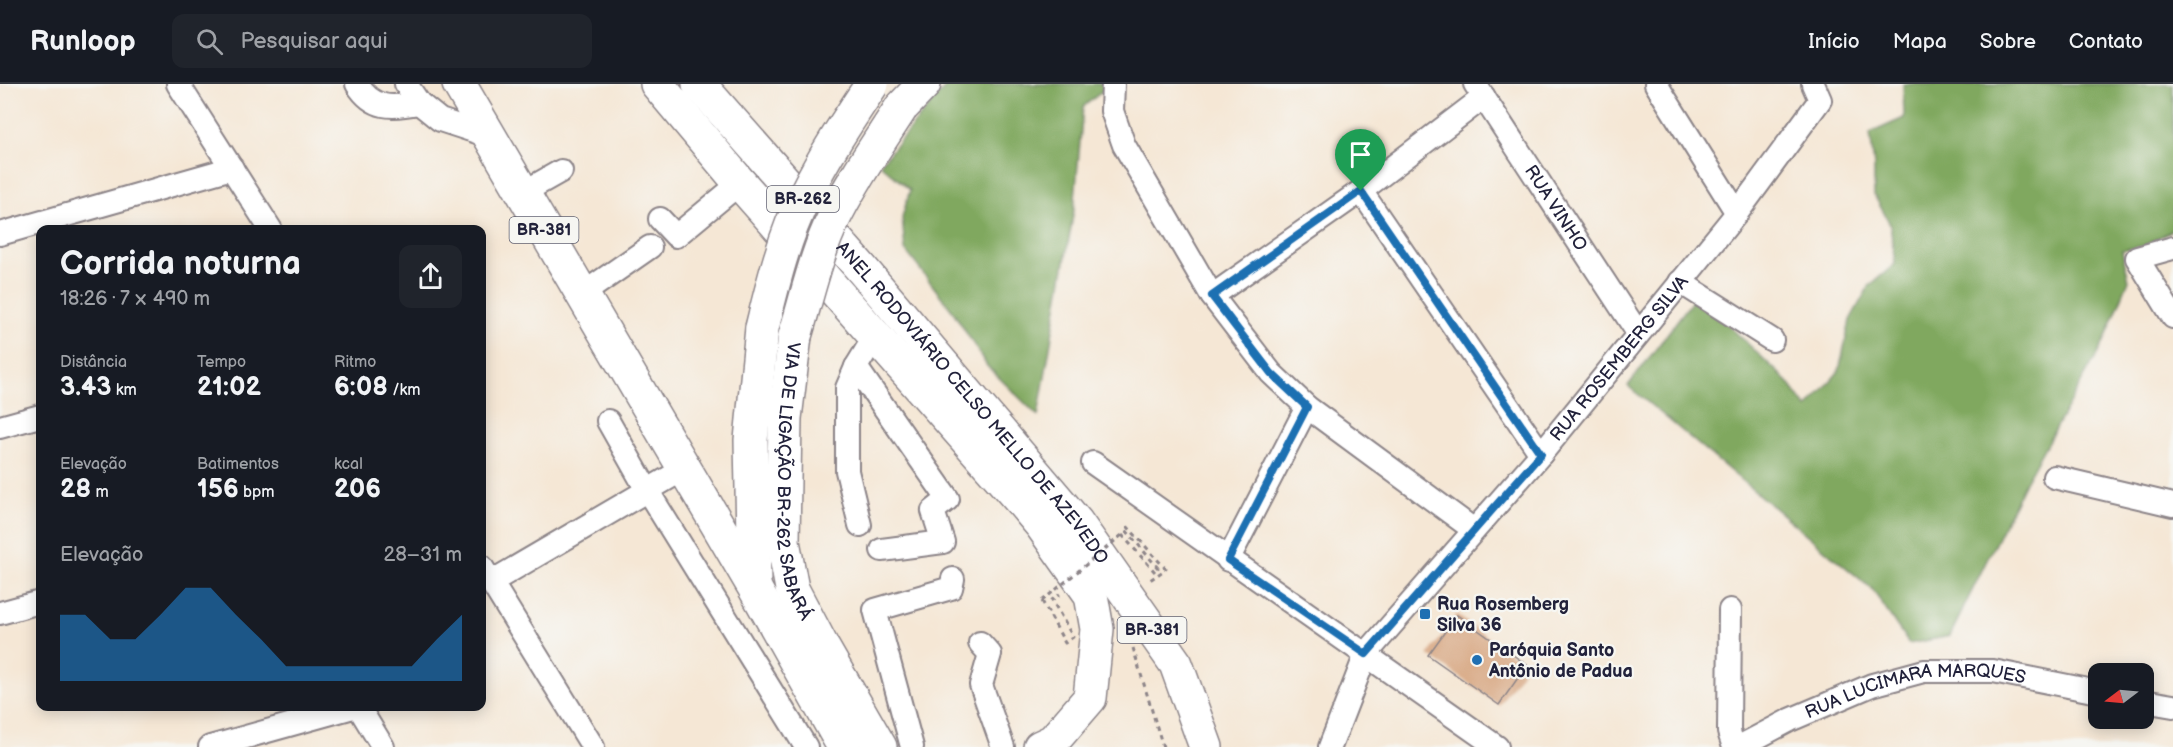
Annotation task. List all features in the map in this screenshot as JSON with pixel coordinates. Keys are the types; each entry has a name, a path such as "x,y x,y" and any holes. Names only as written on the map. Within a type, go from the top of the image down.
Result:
{"highway":[{"name":"BR-381","path":"459,84 754,587"},
{"path":"657,84 740,183 1042,526 1091,595 1097,629 1090,698 1053,741 1040,747"},
{"name":"ANEL RODOVIÁRIO CELSO MELLO DE AZEVEDO","path":"699,84 861,268 1070,514 1176,664 1206,747"},
{"name":"VIA DE LIGAÇÃO BR-262 SABARÁ","path":"754,587 751,440 762,328 777,267 804,196 835,140 873,84"},
{"name":"VIA DE LIGAÇÃO BR-262 SABARÁ","path":"882,745 823,648 792,589 783,541 785,418 795,336 833,219 865,163 902,108 924,84"},
{"name":"BR-262","path":"754,587 844,747"}],"street":[{"path":"178,84 268,225"},
{"path":"357,84 364,96 379,104 394,107 419,104"},
{"path":"406,84 419,104 440,120 489,136"},
{"path":"1113,84 1112,111 1124,145 1212,296 1271,373 1307,407 1474,530"},
{"path":"1656,84 1737,213"},
{"name":"RUA ROSEMBERG SILVA","path":"1330,747 1366,654 1541,454 1737,213 1820,100 1813,84"},
{"path":"1212,296 1361,191 1479,91"},
{"name":"RUA VINHO","path":"1479,91 1638,333"},
{"path":"0,234 232,168"},
{"path":"522,193 561,171"},
{"path":"660,219 676,236 740,183"},
{"path":"1361,191 1541,454"},
{"path":"581,295 650,247"},
{"path":"2173,248 2137,258 2173,317"},
{"path":"1680,282 1772,340"},
{"path":"860,525 847,471 847,388 856,367 875,336"},
{"path":"856,367 948,499 933,511 943,542 882,550"},
{"path":"1228,560 1307,407"},
{"path":"0,427 36,417"},
{"path":"608,421 806,747"},
{"path":"1093,463 1497,747"},
{"path":"593,747 486,575 684,469"},
{"path":"2054,477 2173,504"},
{"path":"912,747 874,610 951,588 953,579"},
{"path":"0,613 36,603"},
{"path":"1730,610 1729,732 1734,747"},
{"path":"980,643 990,654 981,685 1003,747"},
{"name":"RUA LUCIMARA MARQUES","path":"1738,747 1790,720 1872,685 1924,671 1993,671 2088,690"},
{"path":"2154,703 2173,706"},
{"path":"210,747 340,711"},
{"path":"361,711 383,747"}],"path":[{"path":"1079,579 1052,600 1072,636 1065,642 1042,601 1122,535 1155,572 1158,568 1125,530 1128,527 1166,569 1127,594"},
{"path":"1130,638 1163,747"}],"green space":[{"path":"948,84 1106,84 1105,89 1083,107 1074,210 1038,416 987,366 954,313 905,250 902,217 910,190 880,164"},
{"path":"1903,84 2173,84 2173,230 2143,246 2122,250 2129,280 2103,344 2025,482 1950,636 1909,644 1872,589 1628,386 1692,301 1727,324 1788,382 1807,408 1839,371 1850,320 1869,286 1895,264 1890,224 1874,195 1874,166 1870,133 1904,118"}],"building":[{"name":"Paróquia Santo Antônio de Padua","path":"1457,615 1527,665 1499,705 1428,655"}],"place":[{"name":"Rua Rosemberg Silva 36","path":"1425,614"},
{"name":"Paróquia Santo Antônio de Padua","path":"1477,660"}],"route":[{"path":"1361,191 1541,454 1366,654 1228,560 1307,407 1271,373 1212,296 1361,191"}]}
